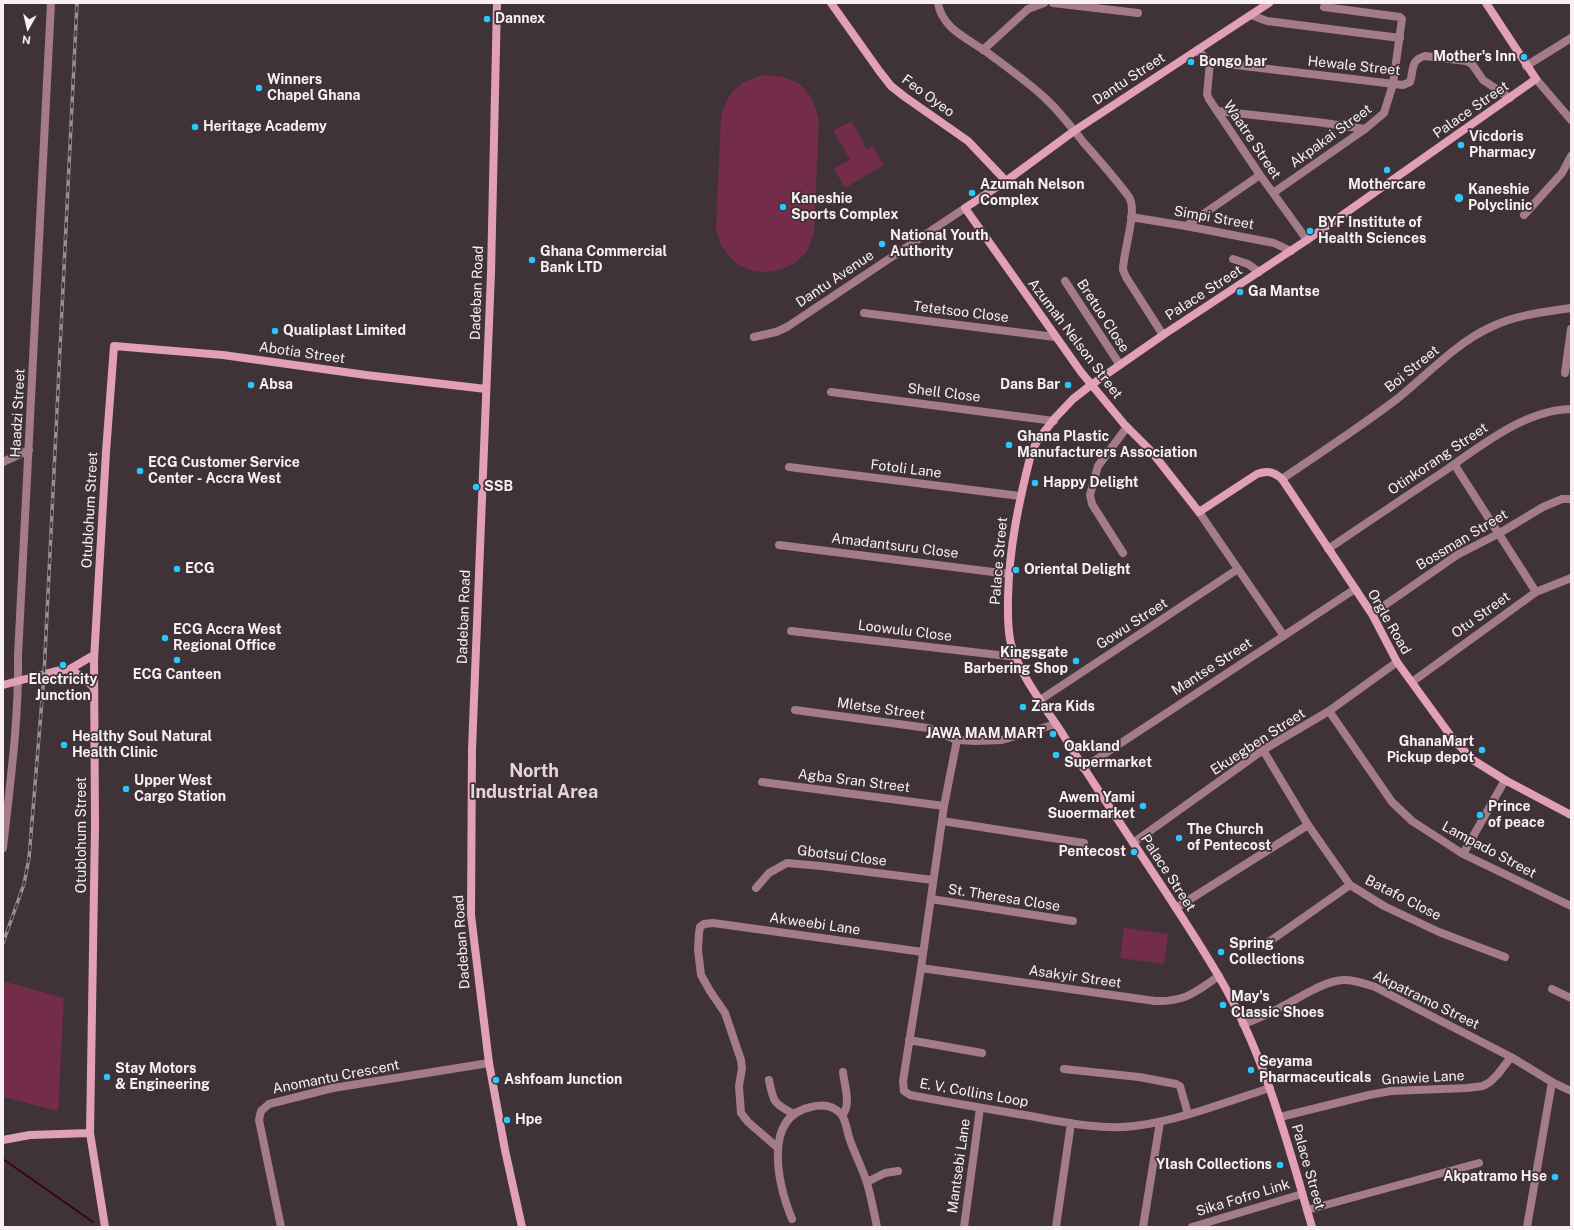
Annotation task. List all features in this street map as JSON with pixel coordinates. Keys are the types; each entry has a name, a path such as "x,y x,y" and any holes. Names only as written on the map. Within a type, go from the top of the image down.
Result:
{"street":[{"name":"Haadzi Street","path":"3,848 15,744 18,656 51,3"},
{"name":"Dadeban Road","path":"497,3 492,252 472,748 471,915 488,1063 522,1227"},
{"name":"Feo Oyeo","path":"831,3 891,86 968,141 1006,181"},
{"path":"938,3 942,14 957,34 983,50 1031,85 1061,114 1129,197 1132,203 1132,217 1123,270 1126,278 1163,335"},
{"path":"983,50 1028,9 1044,3"},
{"path":"1053,3 1138,13"},
{"name":"Dantu Street","path":"1006,181 1074,131 1269,3"},
{"path":"1487,3 1526,66 1571,120"},
{"name":"Akpakai Street","path":"1273,193 1365,129 1384,113 1388,104 1393,84 1402,19 1400,17 1324,7"},
{"path":"1251,15 1267,21 1400,38"},
{"path":"1526,66 1571,38"},
{"path":"1197,50 1210,62"},
{"name":"Hewale Street","path":"1210,62 1403,85 1410,82 1415,62 1419,58 1425,56 1466,61 1472,64 1483,80 1510,98"},
{"name":"Waatre Street","path":"1210,62 1207,94 1209,99 1260,175 1307,240"},
{"name":"Palace Street","path":"1312,1227 1270,1088 1243,1024 1219,976 1176,908 1083,768 1040,700 1016,657 1011,642 1007,620 1009,574 1020,496 1030,454 1037,441 1073,399 1090,385 1291,251 1536,79"},
{"path":"1217,111 1365,129"},
{"path":"1524,215 1562,173 1571,156"},
{"path":"1186,226 1260,175"},
{"name":"Dantu Avenue","path":"754,337 776,332 787,327 1006,181"},
{"name":"Azumah Nelson Street","path":"965,208 1090,385 1127,427 1152,451 1199,512 1284,636"},
{"name":"Simpi Street","path":"1132,217 1274,243 1291,251"},
{"path":"1233,259 1248,264 1259,272"},
{"name":"Bretuo Close","path":"1065,281 1120,365"},
{"name":"Boi Street","path":"1282,480 1396,399 1462,344 1474,336 1504,321 1534,313 1571,308"},
{"name":"Tetetsoo Close","path":"864,313 1055,337"},
{"path":"1565,373 1571,329"},
{"name":"Abotia Street","path":"114,346 223,355 366,375 486,389"},
{"name":"Otublohum Street","path":"105,1227 90,1132 96,826 94,655 114,346"},
{"name":"Shell Close","path":"832,392 1054,421"},
{"name":"Otinkorang Street","path":"1328,549 1489,440 1530,418 1557,409 1571,409"},
{"path":"1123,553 1092,504 1090,497 1100,462 1127,427"},
{"path":"3,462 29,450"},
{"path":"1454,464 1536,592"},
{"name":"Fotoli Lane","path":"789,467 1020,496"},
{"path":"1199,512 1257,474 1267,471 1272,472 1282,480"},
{"name":"Orgle Road","path":"1282,480 1372,614 1397,662 1453,740 1473,760 1505,780 1571,815"},
{"name":"Bossman Street","path":"1372,614 1457,555 1498,534 1544,507 1562,499 1571,499"},
{"name":"Amadantsuru Close","path":"779,545 1009,574"},
{"name":"Gowu Street","path":"1040,700 1238,569"},
{"name":"Otu Street","path":"1412,682 1536,592 1571,578"},
{"name":"Mantse Street","path":"1083,768 1355,589"},
{"name":"Loowulu Close","path":"791,631 1016,657"},
{"path":"3,685 56,671 70,669 94,655"},
{"name":"Ekuegben Street","path":"1134,844 1263,750 1329,711 1397,662"},
{"path":"70,669 84,678 94,688"},
{"name":"Mletse Street","path":"795,710 928,728 957,740 975,741 1002,740 1056,724"},
{"name":"Lampado Street","path":"1329,711 1392,802 1412,821 1464,854 1571,906"},
{"name":"E. V. Collins Loop","path":"957,740 944,806 903,1081 904,1091 910,1095 980,1108 1112,1128 1160,1122 1270,1088"},
{"name":"Batafo Close","path":"1263,750 1308,825 1350,885 1384,906 1405,916 1440,932 1505,957"},
{"path":"1464,854 1505,780"},
{"name":"Agba Sran Street","path":"762,782 944,806"},
{"path":"942,821 1084,843"},
{"path":"1176,908 1308,825"},
{"name":"Gbotsui Close","path":"756,888 770,873 787,863 933,880"},
{"path":"1263,946 1350,885"},
{"name":"St. Theresa Close","path":"930,899 1073,922"},
{"name":"Akweebi Lane","path":"778,1148 748,1122 741,1113 739,1086 742,1068 738,1048 733,1038 725,1013 710,992 701,974 698,950 700,927 704,924 713,923 923,952"},
{"name":"Asakyir Street","path":"921,968 1170,1002 1188,997 1219,976"},
{"name":"Akpatramo Street","path":"1243,1024 1264,1016 1323,984 1346,980 1375,987 1510,1057 1552,1082 1571,1091"},
{"path":"1552,989 1571,998"},
{"path":"910,1040 982,1053"},
{"name":"Gnawie Lane","path":"1280,1117 1391,1091 1483,1086 1490,1082 1498,1074 1510,1057"},
{"name":"Anomantu Crescent","path":"281,1227 259,1120 260,1111 269,1104 333,1088 488,1063"},
{"path":"1064,1069 1139,1077 1176,1084 1180,1086 1182,1091 1188,1114"},
{"path":"842,1115 845,1112 847,1102 843,1072"},
{"path":"769,1080 772,1097 776,1103 792,1114"},
{"path":"1527,1227 1552,1082"},
{"path":"792,1219 785,1203 780,1182 778,1148 782,1132 792,1114 807,1107 820,1105 831,1107 842,1115 866,1182 877,1227"},
{"name":"Mantsebi Lane","path":"964,1227 980,1108"},
{"path":"1143,1227 1160,1122"},
{"path":"1056,1227 1071,1123"},
{"path":"3,1140 30,1135 90,1132"},
{"path":"1307,1210 1479,1163"},
{"path":"866,1182 885,1173 898,1171"},
{"name":"Sika Fofro Link","path":"1192,1227 1302,1194"}],"shaded area":[{"path":"764,75 786,78 802,86 812,100 819,121 814,232 809,247 802,257 793,264 770,272 759,272 747,269 737,263 723,249 716,228 721,116 727,100 736,88 747,81"},
{"path":"851,121 867,149 873,146 884,165 845,188 834,169 850,159 833,131"},
{"path":"1124,928 1168,934 1164,964 1120,958"},
{"path":"3,981 64,998 58,1111 3,1097"}],"waterway":[{"path":"3,1159 93,1222"}],"railway":[{"path":"3,943 24,884 29,858 44,675 77,3"}],"place":[{"name":"Dannex","path":"487,19"},
{"name":"Mother's Inn","path":"1524,57"},
{"name":"Bongo bar","path":"1191,62"},
{"name":"Winners Chapel Ghana","path":"259,88"},
{"name":"Heritage Academy","path":"195,127"},
{"name":"Vicdoris Pharmacy","path":"1461,145"},
{"name":"Mothercare","path":"1387,170"},
{"name":"Azumah Nelson Complex","path":"972,193"},
{"name":"Kaneshie Polyclinic","path":"1459,198"},
{"name":"Kaneshie Sports Complex","path":"783,207"},
{"name":"BYF Institute of Health Sciences","path":"1310,231"},
{"name":"National Youth Authority","path":"882,244"},
{"name":"Ghana Commercial Bank LTD","path":"532,260"},
{"name":"Ga Mantse","path":"1240,292"},
{"name":"Qualiplast Limited","path":"275,331"},
{"name":"Absa","path":"251,385"},
{"name":"Dans Bar","path":"1068,385"},
{"name":"Ghana Plastic Manufacturers Association","path":"1009,445"},
{"name":"ECG Customer Service Center - Accra West","path":"140,471"},
{"name":"Happy Delight","path":"1035,483"},
{"name":"SSB","path":"476,487"},
{"name":"ECG","path":"177,569"},
{"name":"Oriental Delight","path":"1016,570"},
{"name":"ECG Accra West Regional Office","path":"165,638"},
{"name":"ECG Canteen","path":"177,660"},
{"name":"Kingsgate Barbering Shop","path":"1076,661"},
{"name":"Electricity Junction","path":"63,665"},
{"name":"Zara Kids","path":"1023,707"},
{"name":"JAWA MAM MART","path":"1053,734"},
{"name":"Healthy Soul Natural Health Clinic","path":"64,745"},
{"name":"GhanaMart Pickup depot","path":"1482,750"},
{"name":"Oakland Supermarket","path":"1056,755"},
{"name":"Upper West Cargo Station","path":"126,789"},
{"name":"Awem Yami Suoermarket","path":"1143,806"},
{"name":"Prince of peace","path":"1480,815"},
{"name":"The Church of Pentecost","path":"1179,838"},
{"name":"Pentecost","path":"1134,852"},
{"name":"Spring Collections","path":"1221,952"},
{"name":"May's Classic Shoes","path":"1223,1005"},
{"name":"Seyama Pharmaceuticals","path":"1251,1070"},
{"name":"Stay Motors & Engineering","path":"107,1077"},
{"name":"Ashfoam Junction","path":"496,1080"},
{"name":"Hpe","path":"507,1120"},
{"name":"Ylash Collections","path":"1280,1165"},
{"name":"Akpatramo Hse","path":"1555,1177"}],"district":[{"name":"North Industrial Area","path":"534,781"}]}
